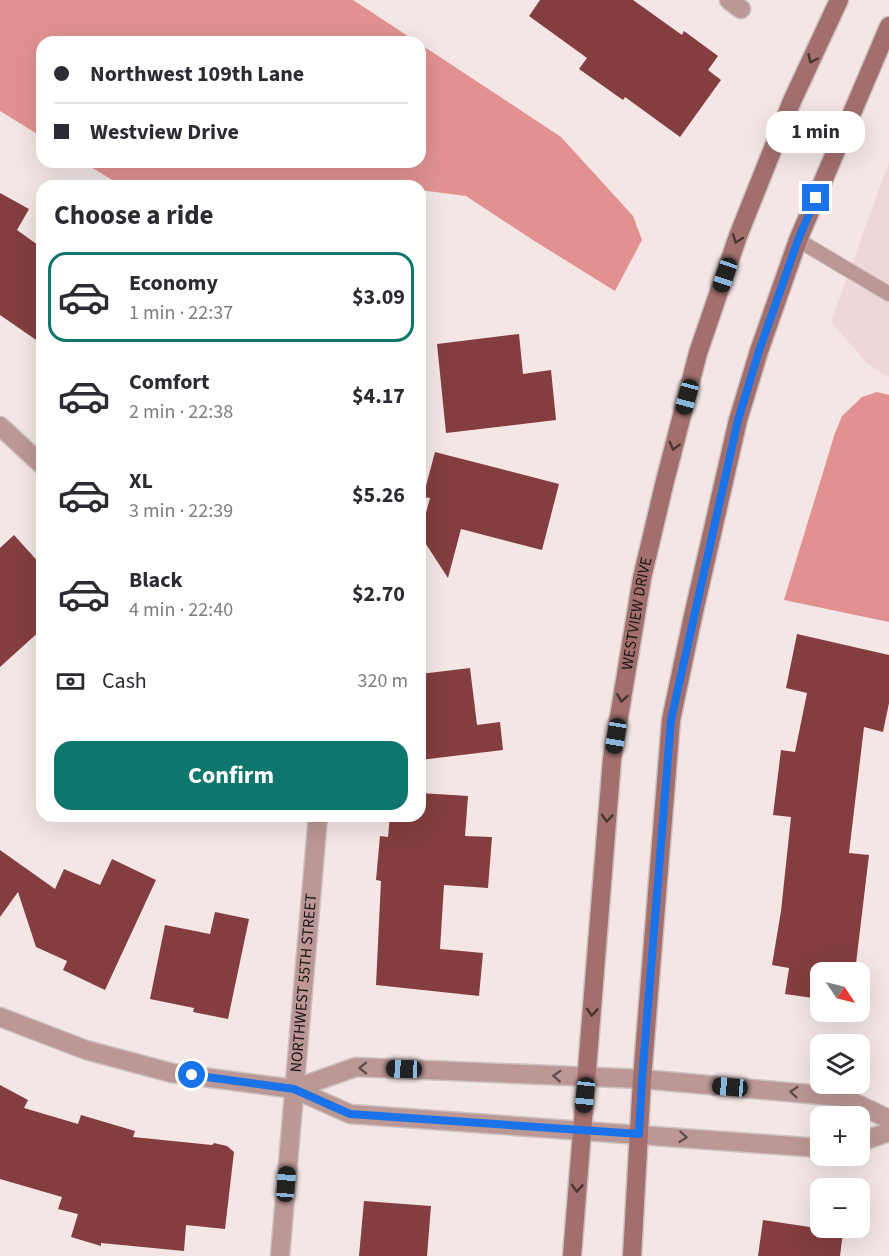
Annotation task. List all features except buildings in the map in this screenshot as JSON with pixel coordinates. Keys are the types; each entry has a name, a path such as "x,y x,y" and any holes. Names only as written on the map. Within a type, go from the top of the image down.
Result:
{"street":[{"name":"WESTVIEW DRIVE","path":"572,1256 612,759 642,578 698,353 738,236 792,101 839,0"},
{"path":"632,1256 642,1080 671,720 738,420 759,351 798,240 889,26"},
{"path":"0,426 36,459"},
{"name":"NORTHWEST 55TH STREET","path":"280,1256 317,822"},
{"path":"0,1017 86,1050 172,1072 294,1089 350,1114 810,1147"},
{"path":"294,1089 356,1067 587,1077 842,1096 889,1119"},
{"path":"870,1139 889,1132"}],"lane":[{"path":"798,240 889,294"}],"shaded area":[{"path":"0,0 353,0 408,36 36,36 36,133 0,111"},
{"path":"426,48 561,137 633,216 642,240 615,291 466,196 426,191 426,180 112,180 93,168 426,168"},
{"path":"889,162 889,378 868,364 831,322"},
{"path":"877,392 889,395 889,622 784,600 842,416 862,397"}],"route":[{"path":"192,1075 294,1089 350,1114 639,1134 671,720 738,420 759,351 798,240 816,198"}]}
